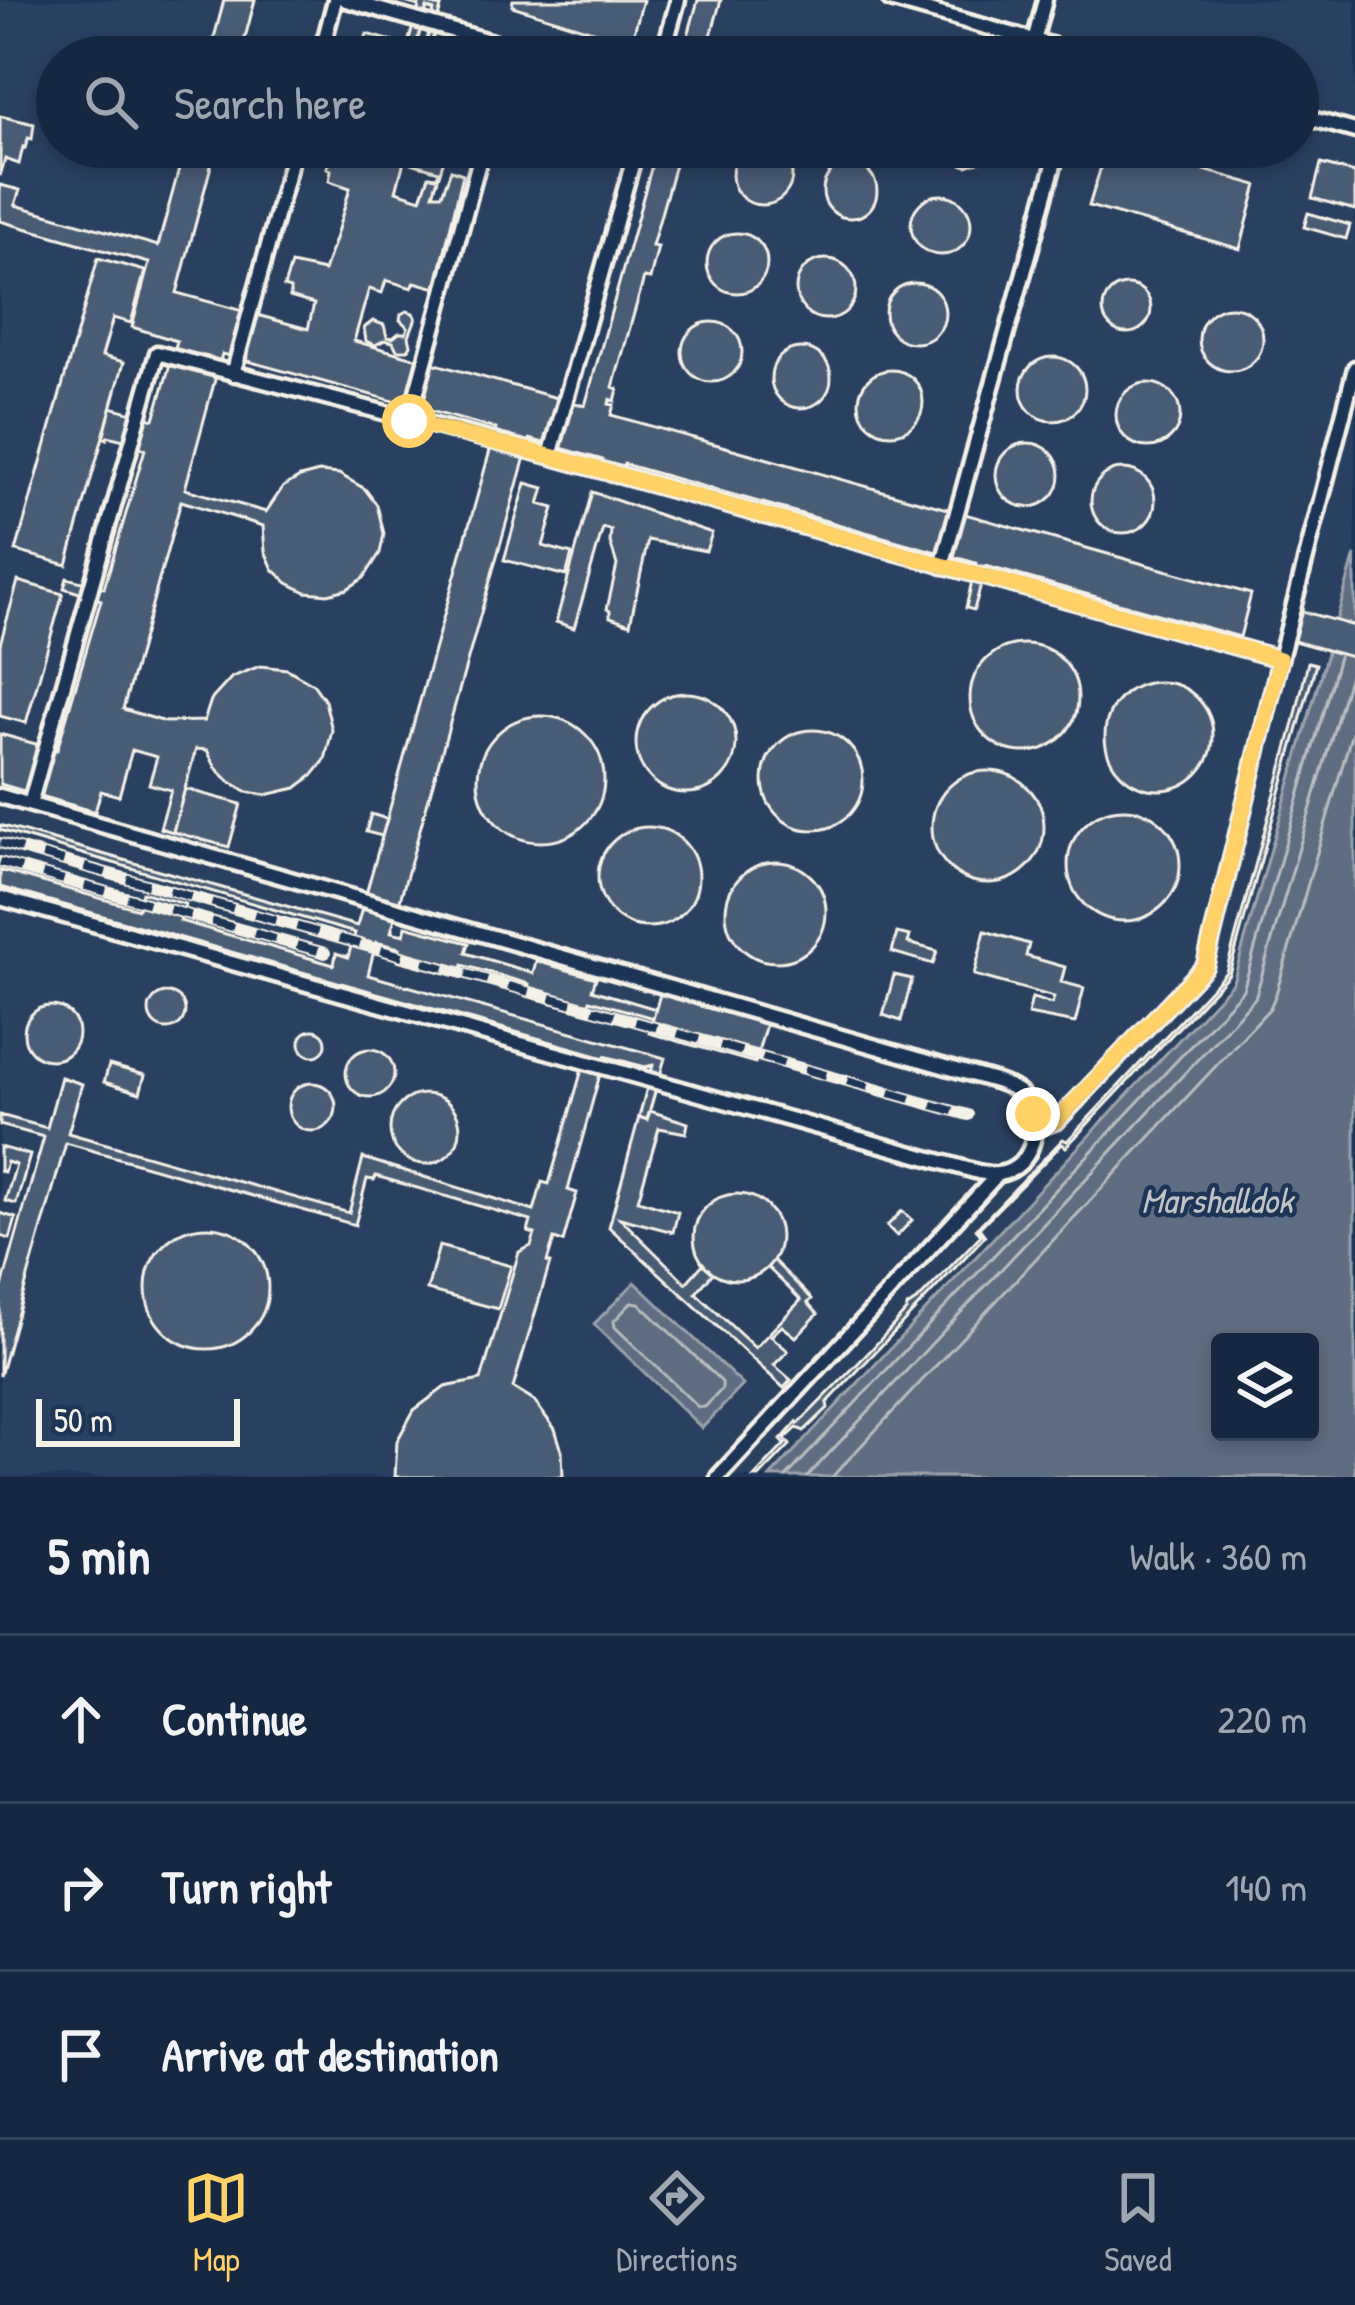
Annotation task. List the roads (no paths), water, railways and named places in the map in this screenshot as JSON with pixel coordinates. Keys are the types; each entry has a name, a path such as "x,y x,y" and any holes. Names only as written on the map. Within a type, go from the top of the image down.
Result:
{"lane":[{"path":"326,36 335,0"},
{"path":"346,0 459,36"},
{"path":"668,36 679,0"},
{"path":"890,0 1020,36"},
{"path":"1035,36 1045,0"},
{"path":"1319,121 1355,131"},
{"path":"233,374 289,168"},
{"path":"409,421 477,168"},
{"path":"550,456 631,168"},
{"path":"942,566 1053,168"},
{"path":"30,804 157,353 550,456 1280,659"},
{"path":"1036,1130 1057,1120 1205,966 1355,368"},
{"path":"0,796 1010,1086 1025,1097 1036,1130 1029,1151 1015,1168 998,1174 978,1172 0,898"},
{"path":"718,1477 998,1174"}],"water":[{"name":"Marshalldok","path":"1355,555 1355,1477 770,1477 1233,982"},
{"path":"635,1282 743,1385 702,1428 594,1324"}],"railway":[{"path":"0,843 968,1115"},
{"path":"0,862 325,953"}]}
